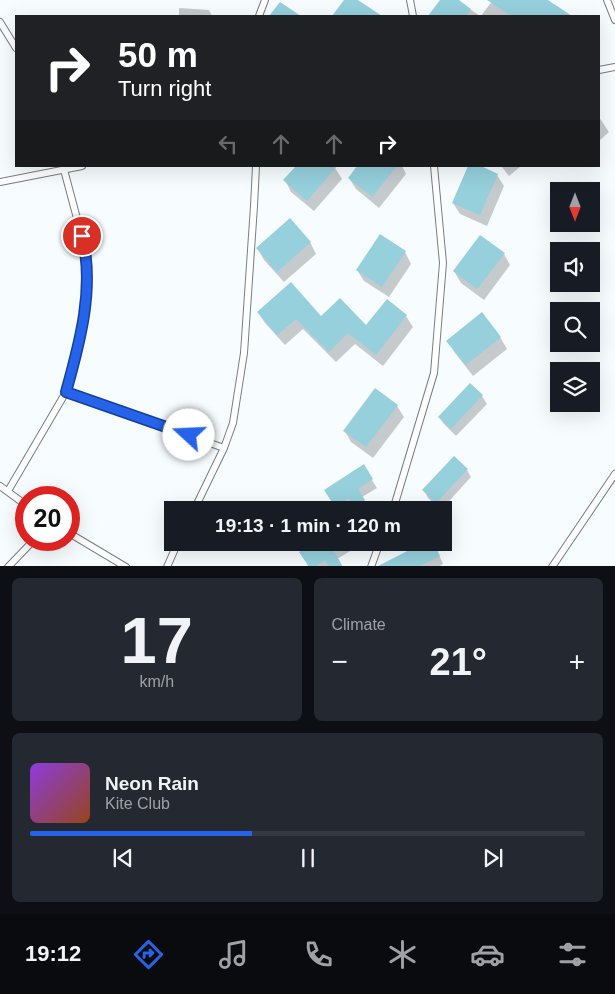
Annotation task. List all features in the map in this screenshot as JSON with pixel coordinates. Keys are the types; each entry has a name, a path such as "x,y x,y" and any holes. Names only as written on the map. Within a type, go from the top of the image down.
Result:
{"lane":[{"path":"260,15 265,0"},
{"path":"410,0 413,15"},
{"path":"607,0 615,20"},
{"path":"0,22 15,46"},
{"path":"600,70 615,67"},
{"path":"198,501 224,448 233,423 244,353 256,167"},
{"path":"395,501 434,373 443,263 434,167"},
{"path":"0,182 63,168 86,252 85,310 80,342 66,392 8,491"},
{"path":"66,392 224,448"},
{"path":"552,566 615,474"},
{"path":"0,486 15,496"},
{"path":"80,539 126,566"},
{"path":"8,566 23,551"},
{"path":"166,566 174,551"},
{"path":"371,566 377,551"}],"building":[{"path":"344,0 358,0 380,15 333,15"},
{"path":"440,0 459,0 471,9 467,15 429,15"},
{"path":"487,0 548,0 570,15 510,15"},
{"path":"280,2 300,15 270,15"},
{"path":"295,167 336,167 307,201 283,180"},
{"path":"356,167 396,167 372,197 348,178"},
{"path":"468,167 483,167 498,174 480,215 452,203"},
{"path":"290,218 311,242 277,272 256,248"},
{"path":"380,234 406,251 382,287 356,270"},
{"path":"480,235 505,253 477,289 453,271"},
{"path":"291,282 321,316 340,298 366,325 387,299 407,315 376,355 348,333 329,352 296,319 277,335 257,312"},
{"path":"482,312 501,337 466,365 446,341"},
{"path":"470,383 483,395 451,429 438,417"},
{"path":"375,388 398,405 366,447 343,431"},
{"path":"454,456 468,469 438,501 434,501 422,490"},
{"path":"364,464 373,479 358,489 365,500 364,501 351,501 349,498 344,501 331,501 324,490"},
{"path":"301,551 334,551 342,566 328,566 325,560 316,566 308,566 299,552"},
{"path":"407,551 438,551 440,556 420,566 378,566"}],"route":[{"path":"82,236 86,252 86,300 80,342 66,392 189,435"}]}
